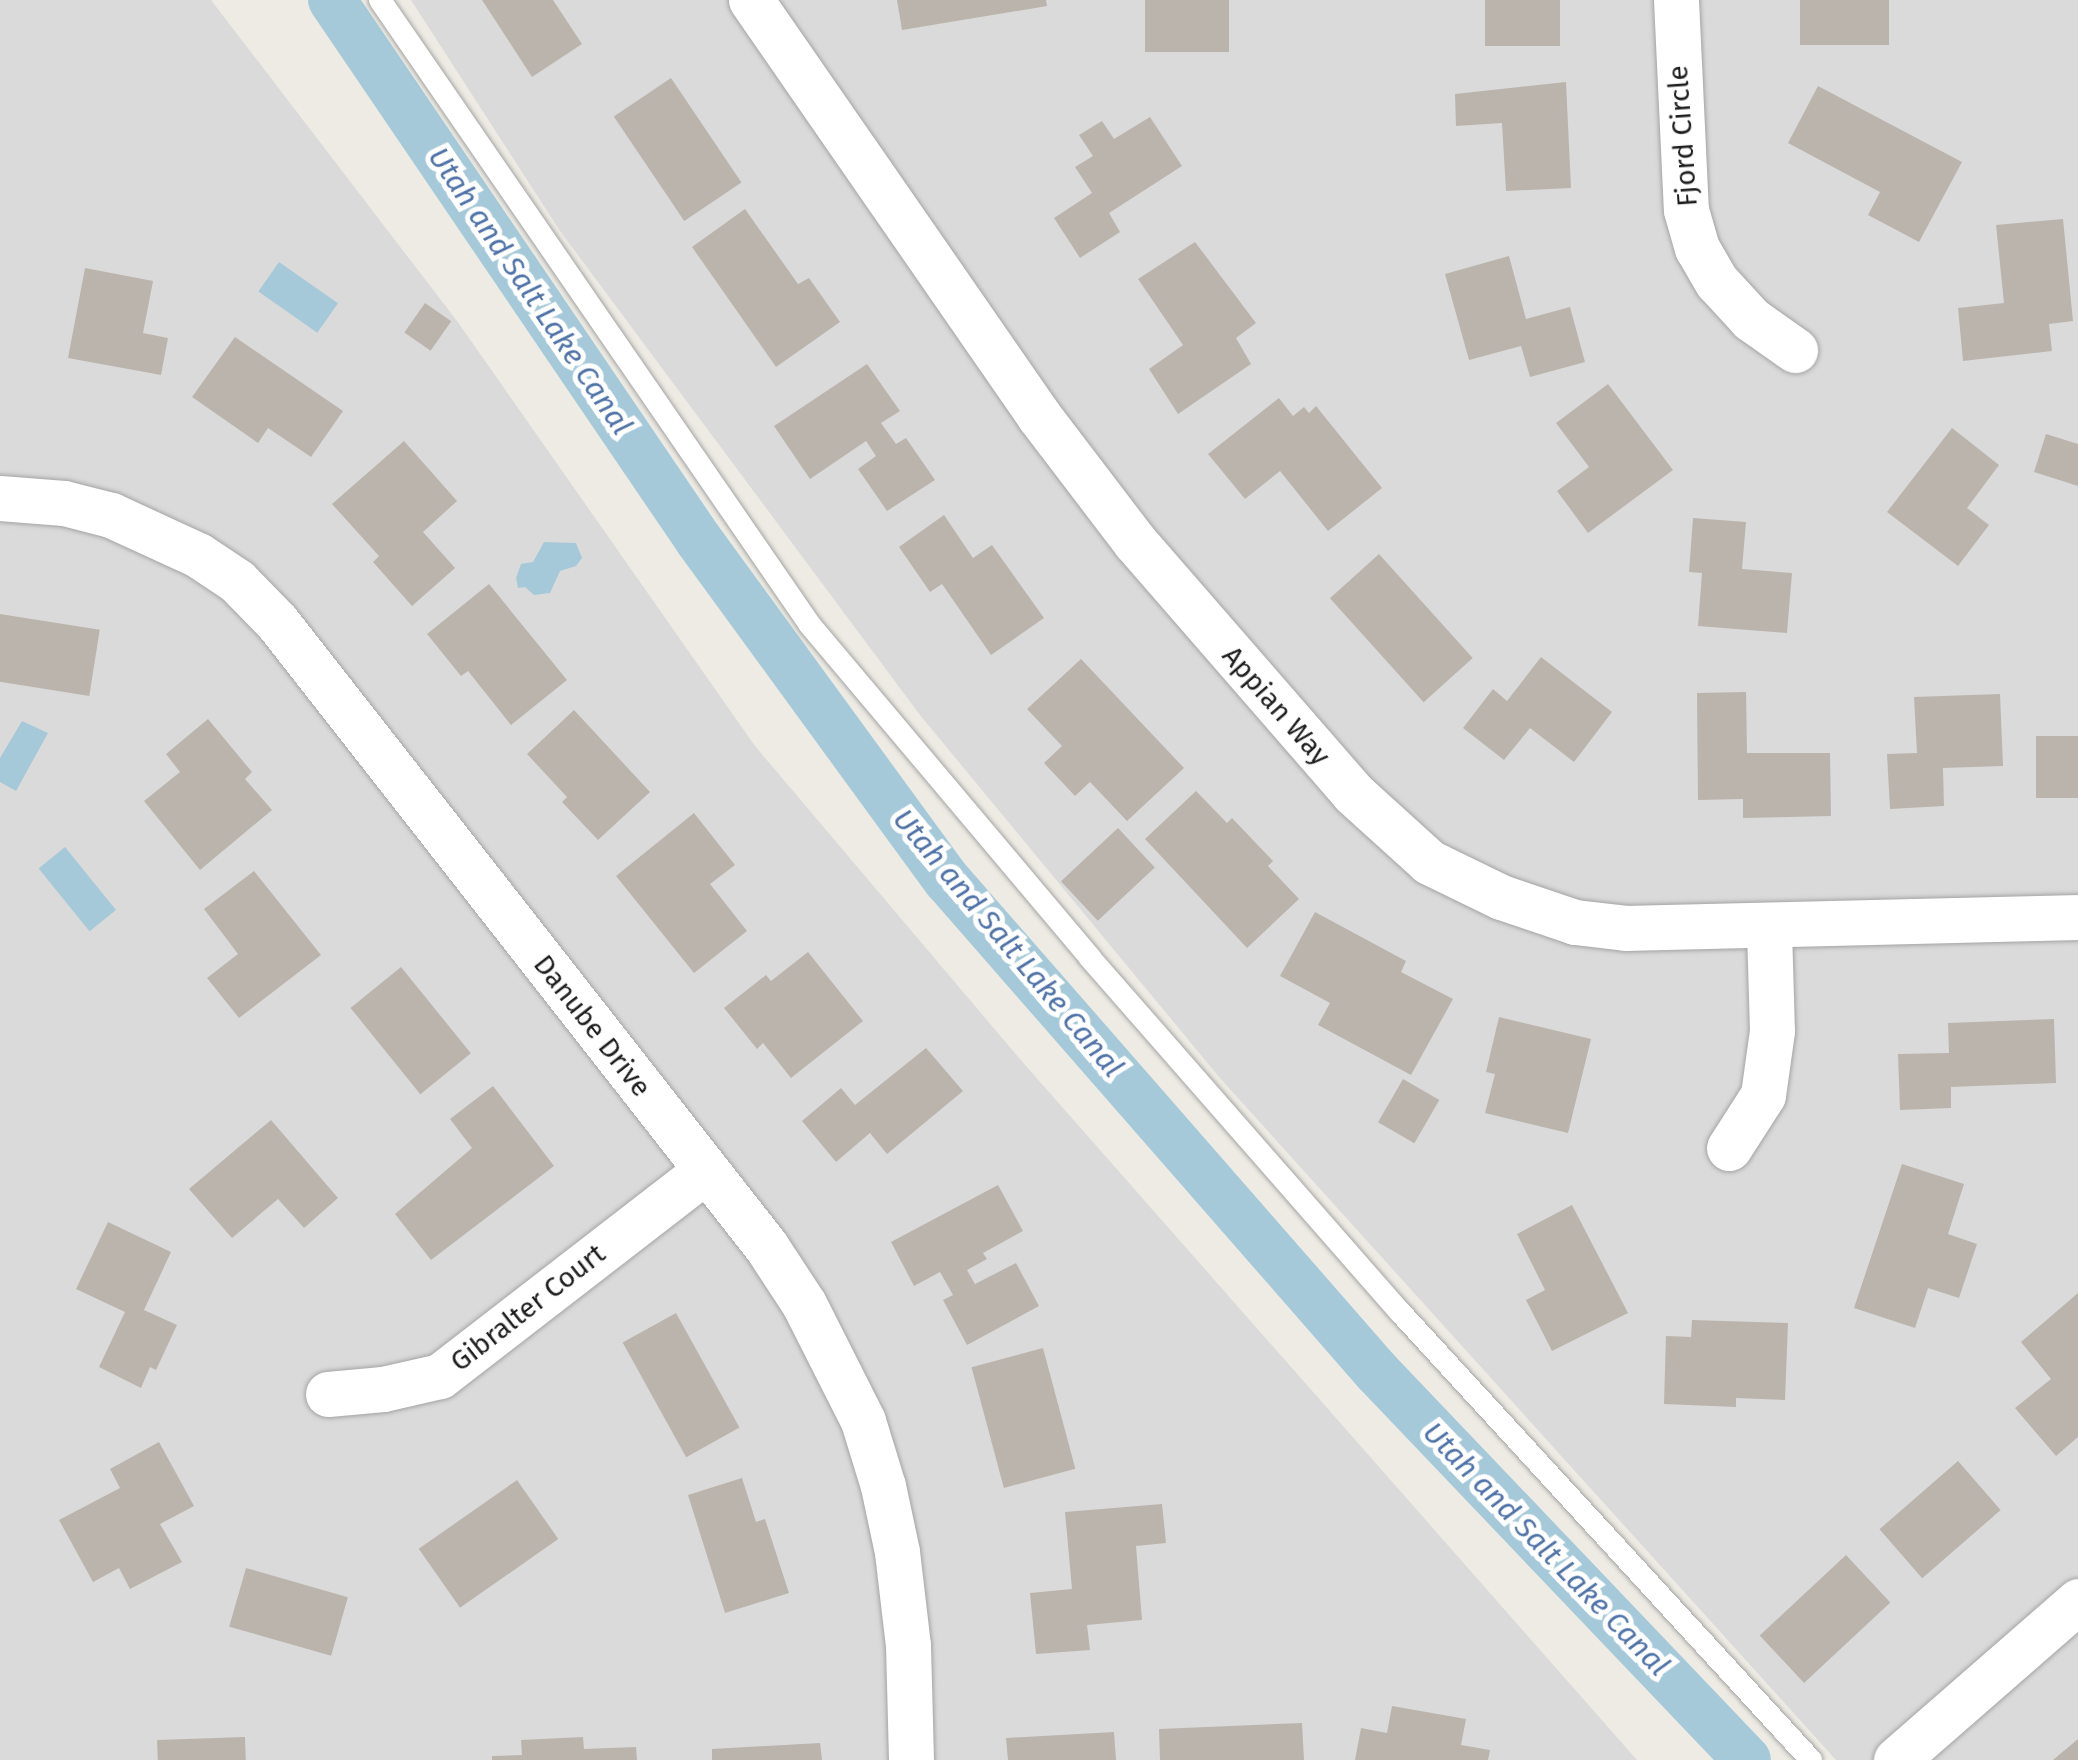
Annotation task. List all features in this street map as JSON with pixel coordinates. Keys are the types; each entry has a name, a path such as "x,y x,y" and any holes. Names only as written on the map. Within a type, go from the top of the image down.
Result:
{"street":[{"name":"Appian Way","path":"752,0 1051,432 1135,542 1353,793 1429,862 1501,897 1576,922 1677,929 2078,917"},
{"name":"Fjord Circle","path":"1676,0 1686,210 1697,248 1728,294 1752,319 1795,350"},
{"name":"Danube Drive","path":"0,498 64,503 111,515 198,555 236,581 277,622 766,1246 804,1304 863,1421 897,1552 908,1645 910,1760"},
{"path":"1730,1148 1763,1094 1772,1031 1768,927"},
{"name":"Gibralter Court","path":"328,1394 383,1389 440,1376 705,1172"},
{"path":"1896,1760 2078,1600"}],"lane":[{"path":"380,0 810,625 1090,958 1400,1312 1811,1760"}],"shaded area":[{"path":"0,0 211,0 457,321 755,746 1019,1058 1637,1760 0,1760"},
{"path":"411,0 2078,0 2078,1760 1836,1760 1219,1077 920,715 560,231"}],"water":[{"path":"279,262 338,303 317,333 258,291"},
{"path":"544,542 576,543 582,558 576,566 560,571 550,593 534,595 525,587 518,588 516,578 521,564 533,562"},
{"path":"22,721 48,733 16,791 0,782 0,758"},
{"path":"65,847 116,910 90,931 39,868"}],"building":[{"path":"482,0 553,0 582,44 532,77"},
{"path":"897,0 1046,0 1047,6 902,30"},
{"path":"1145,0 1229,0 1229,52 1145,52"},
{"path":"1485,0 1560,0 1560,46 1485,46"},
{"path":"1800,0 1889,0 1889,45 1800,45"},
{"path":"671,78 741,182 684,221 614,117"},
{"path":"1566,82 1571,188 1506,191 1502,123 1456,126 1455,94"},
{"path":"1818,86 1962,162 1919,242 1868,215 1880,192 1788,143"},
{"path":"1150,117 1182,166 1109,213 1120,232 1080,258 1054,218 1092,193 1075,167 1093,156 1079,135 1102,121 1114,139"},
{"path":"745,209 798,284 809,278 840,322 776,367 692,247"},
{"path":"2063,219 2073,321 2049,324 2052,351 1963,361 1958,308 2004,303 1996,225"},
{"path":"1195,242 1256,323 1236,338 1251,364 1178,414 1149,369 1183,345 1138,279"},
{"path":"1509,256 1526,319 1570,307 1585,362 1530,377 1521,346 1469,360 1445,274"},
{"path":"85,268 153,281 143,333 168,338 161,375 68,358"},
{"path":"425,303 451,321 431,351 404,332"},
{"path":"235,337 343,411 311,457 268,428 258,443 192,397"},
{"path":"867,364 900,411 881,423 896,444 906,438 935,480 887,511 858,469 876,456 866,441 810,479 774,426"},
{"path":"1608,384 1673,470 1588,533 1557,491 1589,467 1556,423"},
{"path":"1279,398 1293,416 1304,407 1309,413 1316,406 1382,488 1328,531 1280,471 1245,499 1208,454"},
{"path":"1952,428 1999,465 1967,508 1989,525 1958,566 1887,512"},
{"path":"2046,434 2078,444 2078,486 2034,472"},
{"path":"404,441 457,501 423,532 455,568 412,606 373,562 379,556 332,504"},
{"path":"944,515 973,558 992,545 1044,618 991,655 942,584 930,592 899,547"},
{"path":"1693,518 1746,522 1742,569 1792,573 1787,633 1698,626 1702,573 1689,572"},
{"path":"1379,554 1473,658 1424,702 1330,598"},
{"path":"489,584 567,680 511,725 468,671 461,676 427,634"},
{"path":"0,614 100,630 89,696 0,682"},
{"path":"1541,657 1612,712 1574,762 1530,728 1504,760 1463,728 1493,689 1507,701"},
{"path":"1081,659 1184,768 1127,821 1090,782 1075,796 1044,763 1062,746 1027,709"},
{"path":"1746,692 1747,753 1830,753 1831,816 1743,818 1743,799 1698,800 1697,693"},
{"path":"2000,694 2003,766 1943,768 1944,806 1890,809 1887,754 1917,753 1914,697"},
{"path":"574,710 650,792 598,840 562,802 567,797 527,754"},
{"path":"208,719 252,772 245,779 272,810 200,870 144,801 180,772 166,754"},
{"path":"2036,736 2078,736 2078,798 2036,798"},
{"path":"1196,791 1227,823 1232,818 1273,861 1268,866 1299,899 1247,948 1145,839"},
{"path":"694,813 735,865 710,884 747,931 694,973 616,876"},
{"path":"1118,828 1155,867 1098,921 1061,881"},
{"path":"254,871 321,955 239,1018 207,978 238,954 204,909"},
{"path":"1315,912 1406,961 1401,972 1453,999 1411,1075 1318,1025 1330,1003 1280,976"},
{"path":"808,952 863,1021 791,1078 763,1043 757,1049 724,1008 766,975 771,981"},
{"path":"401,967 471,1053 420,1094 350,1008"},
{"path":"1499,1017 1591,1039 1568,1133 1485,1113 1495,1074 1486,1072"},
{"path":"2054,1019 2056,1083 1951,1087 1951,1108 1900,1110 1898,1054 1949,1053 1948,1023"},
{"path":"926,1048 963,1091 887,1154 870,1133 836,1162 802,1121 841,1088 855,1105"},
{"path":"1403,1079 1439,1100 1414,1143 1378,1122"},
{"path":"493,1086 554,1166 431,1260 395,1214 472,1148 450,1119"},
{"path":"271,1120 338,1198 304,1228 278,1199 232,1238 189,1189"},
{"path":"1902,1164 1964,1184 1948,1234 1977,1244 1959,1298 1928,1288 1915,1328 1854,1308"},
{"path":"998,1185 1023,1231 983,1253 987,1259 967,1270 975,1284 1016,1263 1039,1306 967,1345 943,1300 953,1295 940,1272 914,1286 891,1242"},
{"path":"1572,1205 1628,1313 1552,1351 1526,1300 1545,1290 1517,1234"},
{"path":"108,1222 171,1252 144,1310 177,1325 156,1370 150,1367 141,1388 99,1367 125,1312 76,1289"},
{"path":"2078,1293 2078,1437 2056,1456 2015,1408 2051,1379 2021,1342"},
{"path":"676,1313 740,1428 686,1457 623,1343"},
{"path":"1692,1320 1788,1323 1785,1400 1736,1398 1736,1407 1664,1404 1666,1336 1691,1337"},
{"path":"1043,1348 1075,1469 1004,1488 972,1367"},
{"path":"159,1442 194,1506 160,1524 182,1562 130,1589 119,1568 93,1582 59,1520 120,1488 110,1469"},
{"path":"1958,1461 2001,1510 1922,1578 1880,1529"},
{"path":"742,1478 756,1522 765,1519 789,1593 725,1613 688,1495"},
{"path":"517,1480 558,1539 460,1608 419,1549"},
{"path":"1162,1504 1166,1543 1136,1546 1142,1620 1087,1625 1090,1650 1036,1654 1030,1593 1072,1589 1065,1512"},
{"path":"1846,1555 1890,1603 1804,1683 1760,1635"},
{"path":"246,1568 348,1597 331,1656 229,1627"},
{"path":"1392,1706 1466,1719 1461,1745 1490,1750 1488,1760 1355,1760 1361,1728 1387,1733"},
{"path":"1302,1723 1304,1760 1160,1760 1159,1729"},
{"path":"1114,1732 1116,1760 1008,1760 1006,1738"},
{"path":"245,1737 246,1760 158,1760 157,1740"},
{"path":"583,1737 584,1749 636,1747 637,1760 492,1760 492,1756 522,1755 521,1740"},
{"path":"2078,1739 2078,1760 2053,1760"},
{"path":"820,1743 822,1760 712,1760 712,1749"}],"waterway":[{"name":"Utah and Salt Lake Canal","path":"332,0 698,539 947,880 1377,1372 1747,1760"}]}
